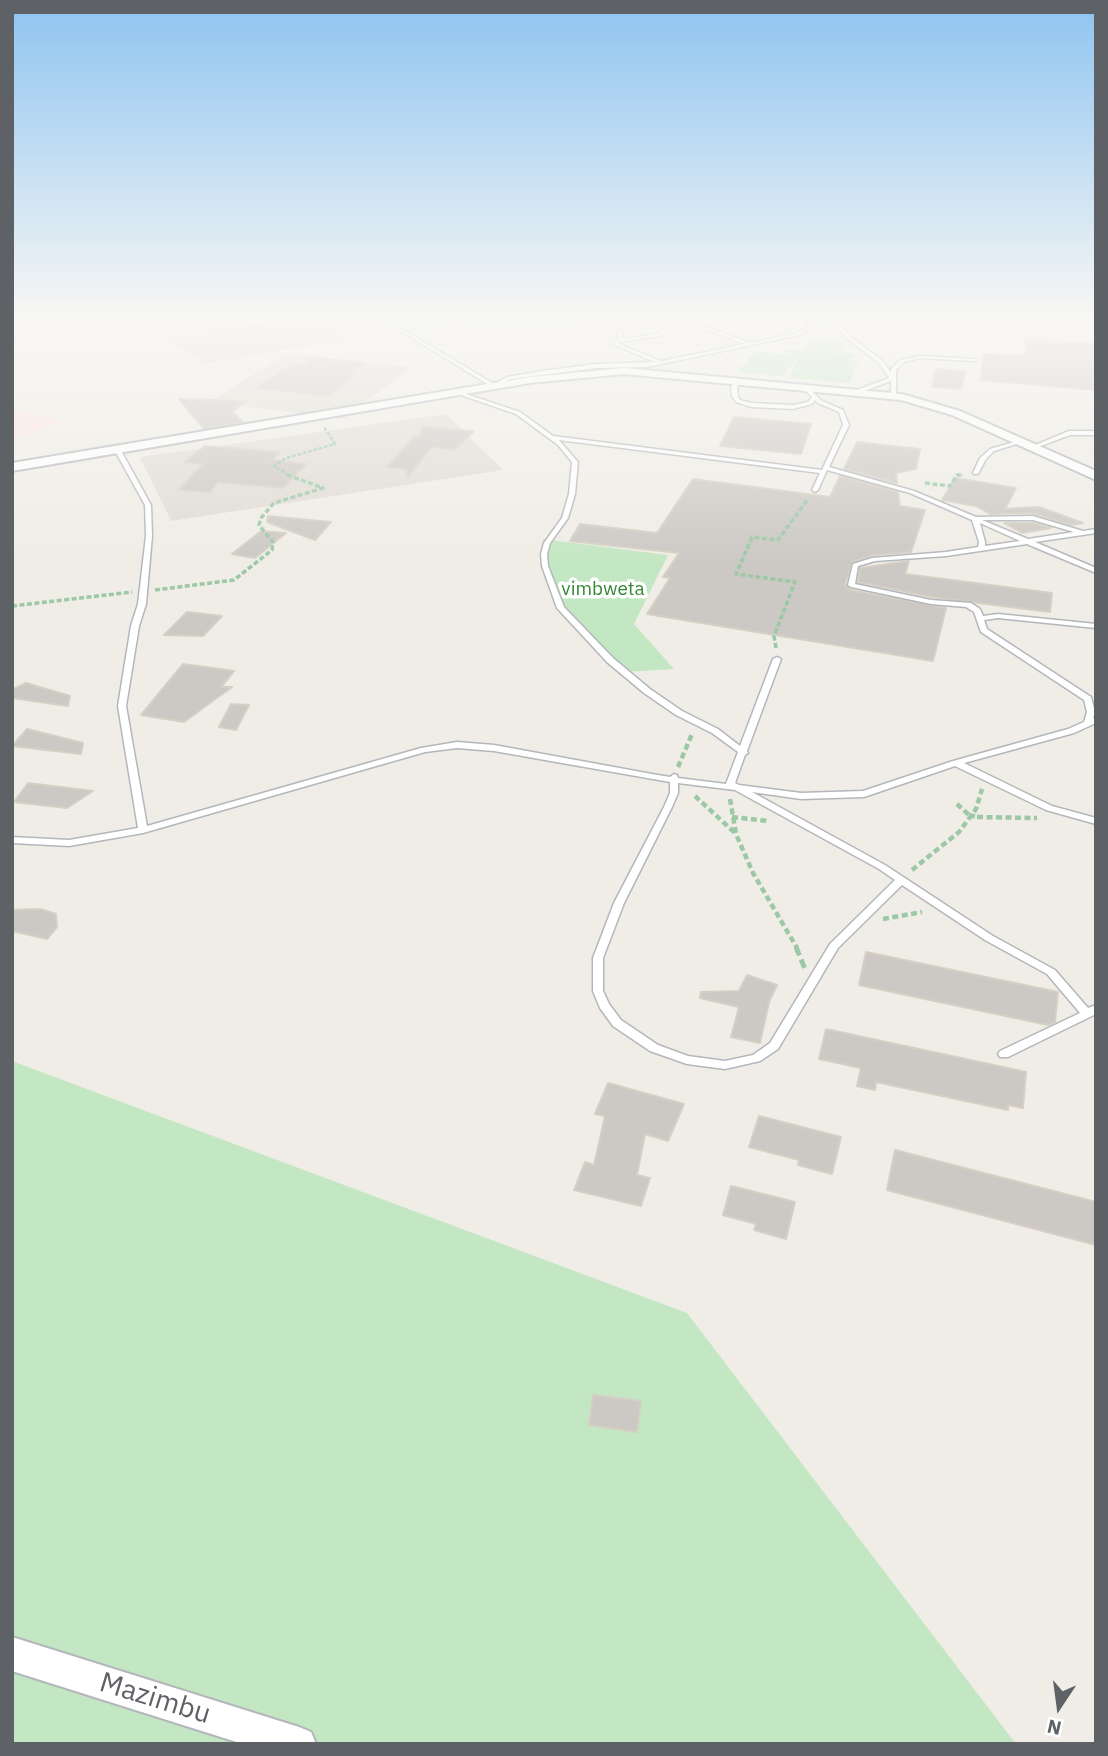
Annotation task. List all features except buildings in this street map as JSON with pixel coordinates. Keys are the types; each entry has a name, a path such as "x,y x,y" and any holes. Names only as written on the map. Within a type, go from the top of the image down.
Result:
{"street":[{"path":"12,467 416,400"},
{"path":"911,400 956,413 1036,446 1096,475"},
{"name":"Mazimbu","path":"12,1654 299,1744"}],"lane":[{"path":"478,400 517,413 553,438 575,462 574,484 565,518 547,543 544,554 545,566 561,608 610,660 685,717 715,731 744,753"},
{"path":"737,400 751,405 793,407 812,400"},
{"path":"815,490 846,425 841,411 818,400"},
{"path":"1036,446 1045,440 1069,433 1096,433"},
{"path":"553,438 825,470 894,486 1096,571"},
{"path":"976,473 983,458 992,450 1023,441"},
{"path":"117,449 148,505 149,536 143,591 122,706 143,830"},
{"path":"975,519 998,516 1033,518 1084,533"},
{"path":"975,519 982,542 981,549"},
{"path":"12,840 69,843 143,830 443,746 494,748 652,777 730,784 802,796 864,794 1092,722 1092,701 984,630 977,611 968,606 932,602 851,585 855,565 863,561 1032,543 1096,531"},
{"path":"979,618 998,616 1096,626"},
{"path":"730,784 744,753 777,659"},
{"path":"956,763 1066,813 1096,821"},
{"path":"674,777 674,793 619,903 598,958 598,991 604,1005 617,1023 654,1048 687,1060 724,1065 756,1058 774,1046 834,946 902,879"},
{"path":"730,784 902,879 979,931 1055,975 1091,1011 1004,1054"}],"path":[{"path":"12,606 234,580 272,550 273,542 259,525 261,518 274,503 323,488 285,474 274,466 286,458 335,444 333,436 313,417"},
{"path":"916,481 950,486 957,475 976,473"},
{"path":"777,659 774,636 795,582 737,574 752,537 778,540 815,490"},
{"path":"685,717 692,735 674,777 724,820 736,834"},
{"path":"902,879 959,832 976,809 986,778"},
{"path":"730,784 730,810 736,834 753,873 794,940 812,980"},
{"path":"957,804 969,815 1014,820 1066,813"},
{"path":"876,921 907,914 928,913"}],"shaded area":[{"path":"212,400 368,400 342,419 209,402"},
{"path":"12,406 62,422 12,440"},
{"path":"446,414 503,470 171,521 140,457"}],"green space":[{"name":"vimbweta","path":"543,539 668,555 634,624 674,669 624,672 559,605 546,570"},
{"path":"12,1061 687,1313 1016,1744 12,1744"}]}
